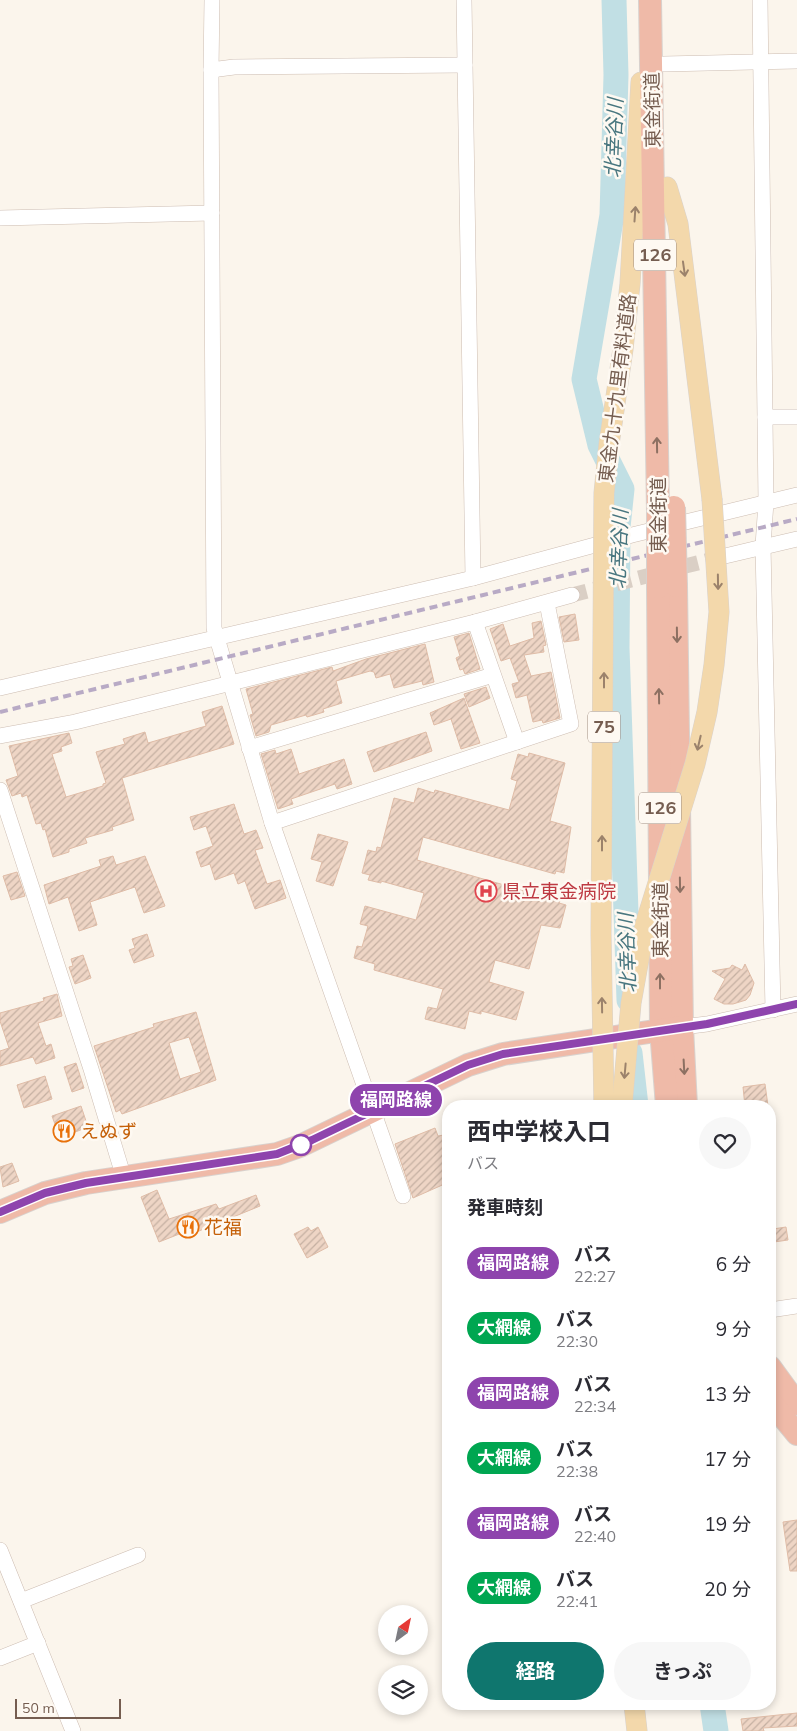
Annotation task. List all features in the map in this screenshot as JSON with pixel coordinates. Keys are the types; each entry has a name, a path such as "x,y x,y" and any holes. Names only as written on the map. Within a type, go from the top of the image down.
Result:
{"highway":[{"name":"東金街道","path":"650,0 666,509"},
{"name":"東金街道","path":"662,0 666,187 666,509 671,1028"},
{"name":"126","path":"667,1100 671,1028"},
{"name":"126","path":"671,1028 685,1100"},
{"path":"0,1212 45,1193 86,1183 277,1154 300,1146 468,1065 503,1054 671,1028"},
{"path":"776,1375 797,1404"},
{"path":"776,1408 797,1434"}],"main road":[{"name":"東金九十九里有料道路","path":"604,1100 602,904 604,493 630,284 640,136 642,64 640,0"},
{"path":"623,1100 631,1002 645,925 694,764 707,712 719,612 712,499 678,224 666,187"},
{"path":"635,1710 637,1731"}],"street":[{"path":"212,0 214,628 229,684 272,823 403,1196"},
{"path":"464,0 473,578"},
{"path":"760,0 766,502 763,546 773,1010"},
{"path":"664,64 797,61"},
{"path":"211,70 234,67 465,65"},
{"path":"0,218 212,213"},
{"path":"765,417 797,417"},
{"path":"0,688 473,578 797,495"},
{"path":"725,556 797,539"},
{"path":"0,736 75,722 475,622 572,595"},
{"path":"272,823 571,724 547,603"},
{"path":"475,622 517,742"},
{"path":"249,748 493,675"},
{"path":"0,790 91,1069 124,1178"},
{"path":"671,1028 707,1024 797,1004"},
{"path":"776,1309 797,1306"},
{"path":"0,1550 73,1731"},
{"path":"21,1601 138,1555"},
{"path":"0,1658 38,1643"}],"building":[{"path":"575,614 579,640 564,642 559,617"},
{"path":"541,621 546,645 543,646 544,652 524,655 531,676 551,672 560,718 543,723 542,720 533,722 527,695 516,698 512,684 519,682 510,658 501,661 490,629 503,624 510,646 534,638 532,623"},
{"path":"469,633 480,669 465,674 463,669 460,670 456,658 460,656 454,637"},
{"path":"425,644 434,682 423,685 422,681 394,688 390,674 376,678 374,672 370,671 336,681 342,703 323,709 324,712 271,725 269,732 256,736 250,715 253,714 246,689 332,667 333,671 366,659"},
{"path":"486,687 490,698 469,707 464,694"},
{"path":"464,698 480,743 461,749 451,719 434,725 430,713"},
{"path":"222,706 234,744 122,778 134,820 112,827 113,830 85,838 87,843 69,849 69,852 53,857 45,829 43,830 41,823 36,824 27,795 22,797 21,793 12,796 6,780 18,776 9,746 69,733 72,743 61,747 62,751 52,754 66,797 103,786 106,783 96,752 125,744 123,739 145,732 148,743 206,726 202,712"},
{"path":"426,732 432,751 374,772 367,752"},
{"path":"291,749 299,774 344,759 352,784 337,789 335,784 291,799 293,804 278,809 261,754 275,750 276,754"},
{"path":"529,753 565,763 550,821 571,827 564,873 556,871 555,874 423,837 417,860 560,901 559,903 566,905 560,928 541,925 529,969 495,960 489,982 524,992 516,1020 481,1011 481,1014 469,1011 465,1029 425,1019 428,1007 437,1009 443,989 374,970 375,964 354,958 357,946 362,947 368,926 360,924 365,906 416,920 424,893 381,881 381,883 368,880 370,875 362,873 368,850 376,852 377,847 381,848 394,798 414,803 418,788 434,793 435,790 509,810 517,781 511,779 518,754 528,757"},
{"path":"234,804 244,834 256,830 263,848 255,850 267,884 280,880 286,898 255,909 245,881 238,884 234,873 215,880 210,864 201,867 196,852 213,846 206,826 194,830 190,817"},
{"path":"318,834 348,842 333,886 316,881 322,862 311,859"},
{"path":"113,856 116,865 145,856 165,906 144,913 135,887 90,902 97,925 79,931 68,897 49,904 44,885 101,866 99,860"},
{"path":"17,872 25,896 11,900 3,876"},
{"path":"147,934 154,956 134,963 129,950 135,948 132,939"},
{"path":"83,955 91,978 75,984 69,967 73,966 71,959"},
{"path":"745,964 754,983 746,1000 733,1004 724,1004 714,999 725,979 712,971 730,968 732,965 742,970"},
{"path":"57,994 62,1016 38,1023 46,1046 51,1044 55,1058 36,1064 33,1057 0,1066 0,1051 9,1048 0,1021 0,1013 44,1001 43,998"},
{"path":"196,1012 216,1080 122,1114 120,1110 116,1112 94,1046 154,1027 153,1024","holes":["189,1037 201,1072 180,1079 169,1043"]},
{"path":"76,1063 84,1088 72,1092 64,1067"},
{"path":"45,1076 52,1099 24,1108 17,1085"},
{"path":"765,1084 767,1100 744,1100 743,1087"},
{"path":"81,1106 88,1127 60,1138 52,1116"},
{"path":"435,1128 438,1136 442,1135 442,1185 413,1198 395,1144"},
{"path":"12,1163 19,1181 3,1187 0,1167"},
{"path":"157,1190 169,1219 216,1204 219,1209 256,1195 260,1206 194,1233 192,1229 159,1242 141,1197"},
{"path":"308,1227 311,1231 318,1227 328,1247 307,1258 294,1234"},
{"path":"786,1227 788,1240 776,1242 776,1229"},
{"path":"797,1520 797,1571 790,1571 783,1522"},
{"path":"797,1713 797,1726 763,1728 764,1731 743,1731 741,1719"}],"waterway":[{"name":"北幸谷川","path":"614,0 616,75 612,215 584,379 600,445 622,489 618,527 617,648 629,1000"},
{"name":"北幸谷川","path":"630,1053 635,1100"},
{"name":"北幸谷川","path":"713,1710 716,1731"}],"tunnel":[{"path":"572,595 725,556"}],"railway":[{"path":"0,712 797,519"}],"bus line":[{"name":"福岡路線","path":"0,1212 45,1193 86,1183 277,1154 300,1146 468,1065 503,1054 707,1024 797,1004"}],"place":[{"name":"県立東金病院","path":"486,891"},
{"name":"えぬず","path":"64,1131"},
{"name":"花福","path":"188,1227"}]}
